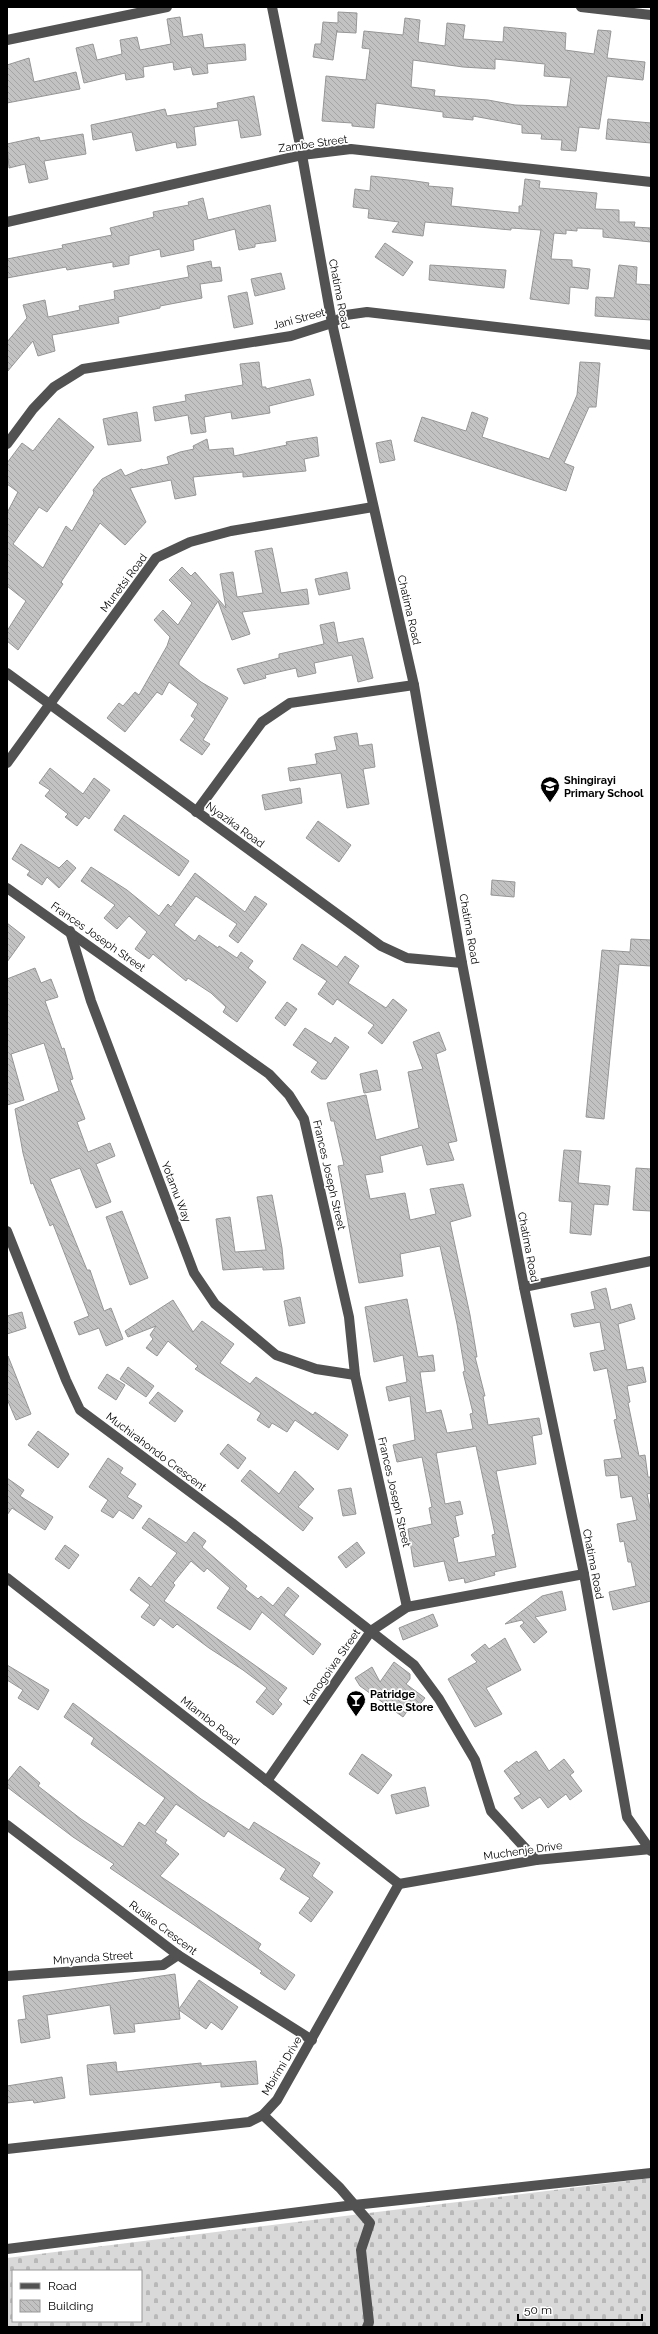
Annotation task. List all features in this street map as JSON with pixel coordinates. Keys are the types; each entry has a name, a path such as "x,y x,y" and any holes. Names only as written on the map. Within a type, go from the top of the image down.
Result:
{"street":[{"path":"7,40 168,7"},
{"name":"Chatima Road","path":"272,7 302,155 332,323 414,685 462,963 524,1287 584,1574 626,1817 650,1850"},
{"path":"581,7 651,15"},
{"name":"Zambe Street","path":"7,222 302,155 351,149 651,182"},
{"name":"Jani Street","path":"7,444 33,409 54,387 83,369 291,336 332,323 346,315 367,312 651,345"},
{"name":"Munetsi Road","path":"7,763 156,558 190,542 231,531 373,507"},
{"name":"Nyazika Road","path":"7,673 381,946 407,958 462,963"},
{"path":"196,812 262,722 290,703 414,685"},
{"name":"Frances Joseph Street","path":"7,888 70,931 269,1074 289,1095 304,1119 349,1317 355,1374 407,1607"},
{"name":"Yotamu Way","path":"70,931 91,1001 194,1273 216,1304 276,1355 316,1369 355,1374"},
{"name":"Muchirahondo Crescent","path":"7,1231 66,1380 80,1410 232,1523 414,1665 439,1699 475,1760 491,1811 536,1860"},
{"path":"524,1287 651,1260"},
{"name":"Kanogoiwa Street","path":"267,1781 371,1631 407,1607 584,1574"},
{"name":"Mlambo Road","path":"7,1578 398,1884"},
{"name":"Rusike Crescent","path":"7,1824 178,1955 312,2040"},
{"name":"Muchenje Drive","path":"398,1884 536,1860 650,1850"},
{"name":"Mbirimi Drive","path":"7,2149 248,2122 263,2115 277,2100 312,2040 349,1969 398,1884"},
{"name":"Mnyanda Street","path":"7,1976 163,1964 178,1955"},
{"path":"263,2115 340,2188 370,2223 361,2250 369,2322 367,2327"},
{"path":"7,2249 354,2205 651,2173"}],"green space":[{"path":"651,2178 651,2327 7,2327 7,2258"}],"building":[{"path":"338,12 357,13 356,33 337,32 337,30 333,60 313,57 315,44 321,44 323,22 338,23"},
{"path":"180,17 183,37 202,34 204,48 245,44 246,60 207,64 208,73 193,75 191,67 174,70 173,62 143,67 144,77 126,80 125,73 84,83 76,48 93,44 97,60 122,54 120,40 137,37 140,50 171,44 167,19"},
{"path":"405,18 420,20 418,42 445,46 447,23 465,25 463,39 503,42 504,27 566,33 565,50 594,54 598,30 611,31 607,58 645,62 643,80 607,76 599,129 579,127 576,151 561,150 562,140 541,139 542,134 522,133 522,125 473,116 473,120 443,117 443,112 376,103 374,128 352,126 352,123 322,121 326,76 366,80 370,49 362,48 364,31 403,35","holes":["495,59 545,64 544,76 571,78 567,107 515,105 488,100 434,96 435,90 411,87 413,60 463,67 495,69"]},
{"path":"29,58 34,82 76,72 80,89 7,103 7,65"},
{"path":"254,96 261,135 241,138 238,120 194,127 196,145 177,148 176,142 136,151 132,132 93,140 91,125 165,109 167,116 218,108 217,103"},
{"path":"608,119 651,123 651,143 606,139"},
{"path":"83,134 86,154 44,161 48,179 29,183 25,164 9,168 7,144 39,137 40,141"},
{"path":"371,176 429,183 428,186 453,188 451,206 519,213 519,206 522,206 525,179 540,181 539,188 597,193 595,209 619,210 619,222 635,222 634,227 651,228 651,242 603,237 603,229 577,228 577,231 566,230 566,234 554,233 551,259 572,260 572,267 590,269 588,289 570,287 569,304 530,299 541,230 511,228 511,230 425,222 423,236 392,232 399,222 368,218 369,209 353,207 355,189 370,191"},
{"path":"203,198 208,220 270,205 276,241 255,244 255,247 239,250 235,229 193,240 194,250 161,257 160,249 129,256 129,264 113,267 113,262 67,270 66,267 7,278 7,259 63,248 62,245 112,235 110,228 154,217 153,212 189,205 188,202"},
{"path":"385,243 413,262 403,276 375,257"},
{"path":"211,261 212,268 220,267 222,281 200,284 202,298 160,306 160,308 118,317 119,323 52,335 55,351 38,356 33,341 7,372 7,342 27,318 23,305 45,300 48,317 80,310 79,306 115,299 114,291 189,277 187,266"},
{"path":"430,265 506,270 504,288 429,280"},
{"path":"619,265 637,267 636,284 651,285 651,320 595,316 596,297 614,298"},
{"path":"281,273 285,289 255,296 251,279"},
{"path":"247,292 253,324 234,328 228,296"},
{"path":"259,362 262,387 266,387 266,389 310,379 314,395 269,406 270,413 232,419 231,412 204,417 206,432 191,434 188,415 155,421 153,407 186,401 185,395 243,385 240,364"},
{"path":"580,362 600,363 596,407 589,407 564,463 574,467 566,491 414,441 422,417 466,431 472,412 488,418 482,437 549,459 577,395"},
{"path":"137,412 141,441 108,445 103,419"},
{"path":"59,418 94,447 47,512 39,507 13,544 43,568 66,526 72,531 94,493 93,490 102,479 121,469 125,476 142,469 169,464 167,457 194,449 193,446 207,439 209,450 233,448 234,456 287,445 286,442 317,437 319,456 304,459 306,471 243,477 243,472 193,477 196,495 175,499 171,480 130,488 146,522 125,545 100,523 61,582 63,584 18,650 7,641 7,631 26,601 7,586 7,513 18,492 7,484 7,463 22,443 33,451"},
{"path":"391,440 395,460 380,463 376,443"},
{"path":"272,548 281,593 307,589 309,604 242,612 250,634 232,640 218,601 179,662 179,665 201,682 228,698 203,740 210,744 202,755 180,740 195,719 191,716 198,704 169,682 162,695 157,692 125,732 107,718 119,703 123,706 135,692 139,695 167,646 170,637 154,620 163,610 178,625 192,603 169,580 182,567 191,576 195,572 226,608 220,574 233,572 237,597 263,593 255,551"},
{"path":"347,572 350,589 319,595 315,579"},
{"path":"334,622 338,643 363,638 373,678 358,682 352,655 314,663 316,673 298,677 296,668 265,675 266,678 244,684 237,669 279,658 279,654 324,644 320,625"},
{"path":"357,733 359,746 372,744 375,767 363,769 369,804 347,808 341,773 290,781 288,768 317,764 315,754 337,750 334,737"},
{"path":"50,768 83,794 94,778 110,790 89,819 85,816 77,826 65,817 68,814 45,796 50,790 39,783"},
{"path":"300,788 302,803 265,810 262,795"},
{"path":"124,815 189,861 179,876 114,830"},
{"path":"318,821 351,845 339,862 306,838"},
{"path":"21,844 59,868 67,860 76,868 59,888 47,877 42,885 27,875 30,871 12,859"},
{"path":"91,867 127,890 159,916 168,904 171,907 195,873 245,912 255,896 267,904 238,943 229,936 237,924 196,896 174,925 195,941 199,935 218,948 219,946 237,958 241,952 253,961 248,968 266,982 237,1022 223,1012 226,1007 211,993 188,978 186,981 153,954 149,959 135,949 147,932 129,916 117,929 104,918 115,905 81,881"},
{"path":"492,880 515,882 514,897 491,895"},
{"path":"7,923 25,937 7,962"},
{"path":"631,939 651,940 651,966 619,964 604,1119 586,1117 602,950 630,952"},
{"path":"302,944 337,967 345,956 359,966 348,983 386,1008 393,999 407,1010 382,1044 368,1033 374,1025 337,999 333,1005 318,994 327,981 293,959"},
{"path":"35,968 41,983 51,979 58,997 45,1001 62,1049 64,1048 73,1079 70,1080 85,1119 77,1122 88,1152 110,1143 115,1156 96,1164 111,1202 96,1208 80,1168 50,1179 87,1270 90,1270 104,1311 111,1308 123,1339 106,1346 99,1328 79,1335 74,1322 89,1316 53,1224 50,1226 33,1183 31,1184 23,1153 15,1109 59,1091 44,1043 11,1054 24,1100 7,1105 7,979"},
{"path":"287,1002 297,1009 285,1026 275,1018"},
{"path":"305,1028 331,1044 335,1037 349,1047 326,1079 321,1079 311,1072 318,1062 293,1045"},
{"path":"439,1032 446,1050 436,1054 457,1141 448,1143 454,1160 427,1165 422,1145 380,1156 383,1172 365,1175 370,1199 405,1193 410,1220 436,1214 430,1189 463,1184 471,1216 450,1222 470,1315 477,1357 475,1357 485,1396 483,1396 488,1425 539,1418 542,1434 532,1436 536,1464 496,1471 516,1567 494,1572 495,1575 465,1583 464,1578 449,1581 444,1561 414,1567 408,1529 432,1524 429,1508 432,1507 422,1457 397,1462 393,1445 415,1440 410,1396 389,1401 386,1387 407,1382 403,1355 374,1362 365,1307 407,1299 418,1357 433,1355 435,1371 420,1372 426,1413 441,1410 447,1433 473,1429 470,1414 473,1413 463,1372 465,1371 457,1324 440,1246 400,1254 403,1276 359,1283 338,1166 344,1165 334,1121 331,1121 327,1103 366,1095 376,1140 419,1128 408,1072 423,1069 413,1042","holes":["476,1446 495,1534 492,1535 496,1556 458,1563 453,1538 459,1536 455,1516 463,1514 460,1501 445,1504 436,1453"]},
{"path":"377,1070 381,1090 364,1093 360,1074"},
{"path":"564,1150 581,1151 578,1183 610,1186 608,1205 594,1204 591,1235 570,1233 572,1202 559,1201"},
{"path":"636,1168 651,1169 651,1211 633,1210"},
{"path":"272,1195 282,1248 284,1269 263,1270 263,1267 223,1270 216,1219 230,1217 235,1252 266,1250 257,1197"},
{"path":"122,1211 148,1278 130,1285 106,1217"},
{"path":"606,1288 611,1310 631,1304 635,1319 618,1324 627,1370 643,1367 646,1382 627,1386 630,1402 628,1403 639,1456 645,1455 648,1477 651,1477 651,1493 647,1494 651,1512 651,1601 613,1610 609,1592 636,1586 631,1562 628,1562 624,1541 620,1542 617,1524 637,1520 632,1496 621,1498 618,1475 606,1476 604,1460 622,1458 614,1420 617,1419 607,1368 594,1371 590,1353 605,1350 600,1322 574,1327 571,1314 595,1309 591,1292"},
{"path":"300,1297 305,1323 289,1326 284,1301"},
{"path":"173,1300 193,1332 202,1321 234,1344 220,1363 250,1384 256,1377 313,1415 315,1412 348,1435 338,1450 295,1420 287,1432 272,1423 269,1428 257,1420 261,1413 195,1369 198,1366 168,1341 157,1356 146,1348 153,1339 150,1335 156,1326 128,1337 125,1331"},
{"path":"22,1312 26,1328 7,1334 7,1316"},
{"path":"8,1356 31,1414 16,1420 7,1399"},
{"path":"128,1367 154,1386 146,1397 120,1379"},
{"path":"107,1374 125,1385 116,1400 98,1388"},
{"path":"158,1392 183,1411 175,1422 149,1403"},
{"path":"38,1431 69,1454 58,1468 28,1445"},
{"path":"228,1444 246,1458 238,1469 220,1454"},
{"path":"108,1458 123,1468 120,1473 136,1484 127,1497 142,1506 133,1519 119,1510 113,1518 101,1511 108,1500 89,1487"},
{"path":"250,1470 279,1494 295,1471 314,1489 298,1507 313,1518 303,1531 241,1481"},
{"path":"7,1478 24,1490 20,1496 53,1517 45,1530 12,1508 7,1515"},
{"path":"351,1488 356,1514 343,1516 338,1490"},
{"path":"149,1518 186,1543 194,1532 206,1541 202,1547 247,1586 245,1589 258,1599 261,1596 273,1606 288,1587 299,1596 284,1615 321,1644 313,1655 262,1612 250,1630 217,1608 230,1588 207,1568 204,1572 191,1561 173,1583 175,1585 164,1601 287,1688 278,1700 282,1704 273,1715 256,1702 267,1688 243,1670 209,1648 177,1624 173,1628 160,1618 154,1626 141,1617 150,1605 130,1590 139,1577 151,1587 177,1553 142,1528"},
{"path":"357,1542 365,1553 346,1568 338,1557"},
{"path":"65,1545 79,1555 69,1569 55,1559"},
{"path":"562,1591 566,1610 535,1617 547,1632 534,1643 520,1626 524,1623 522,1620 505,1624 542,1596"},
{"path":"433,1614 438,1626 403,1640 399,1628"},
{"path":"505,1638 521,1670 486,1688 502,1714 475,1727 448,1679 477,1662 471,1655 485,1644 489,1649"},
{"path":"394,1662 410,1674 410,1679 406,1684 425,1698 416,1709 411,1706 403,1717 360,1686 355,1678 372,1667 380,1682"},
{"path":"7,1665 49,1690 38,1710 18,1698 23,1690 7,1680"},
{"path":"73,1703 201,1799 249,1830 254,1822 320,1863 312,1876 333,1892 311,1922 299,1913 310,1898 280,1879 286,1869 228,1831 224,1837 176,1804 155,1832 167,1840 165,1843 179,1854 160,1876 261,1944 258,1949 295,1975 285,1990 260,1973 262,1971 110,1868 114,1864 73,1837 7,1787 7,1782 20,1766 40,1783 38,1786 81,1819 123,1847 139,1822 145,1826 165,1798 91,1744 94,1738 64,1717"},
{"path":"536,1751 549,1771 564,1759 574,1772 570,1775 582,1791 570,1800 566,1794 548,1808 540,1797 522,1809 514,1798 521,1794 504,1771 517,1761 518,1763"},
{"path":"362,1754 392,1775 378,1794 349,1774"},
{"path":"425,1787 429,1806 396,1814 391,1795"},
{"path":"175,1974 179,2009 199,1980 238,2007 222,2030 211,2022 206,2029 179,2010 180,2019 134,2024 135,2032 114,2034 110,2005 47,2015 50,2038 21,2043 18,2020 26,2019 23,1996"},
{"path":"256,2061 258,2084 221,2087 221,2082 90,2095 87,2065 116,2062 117,2072 201,2063 201,2066"},
{"path":"62,2077 65,2098 34,2103 33,2100 7,2103 7,2086"}],"place":[{"name":"Shingirayi Primary School","path":"550,803"},
{"name":"Patridge Bottle Store","path":"356,1717"}]}
